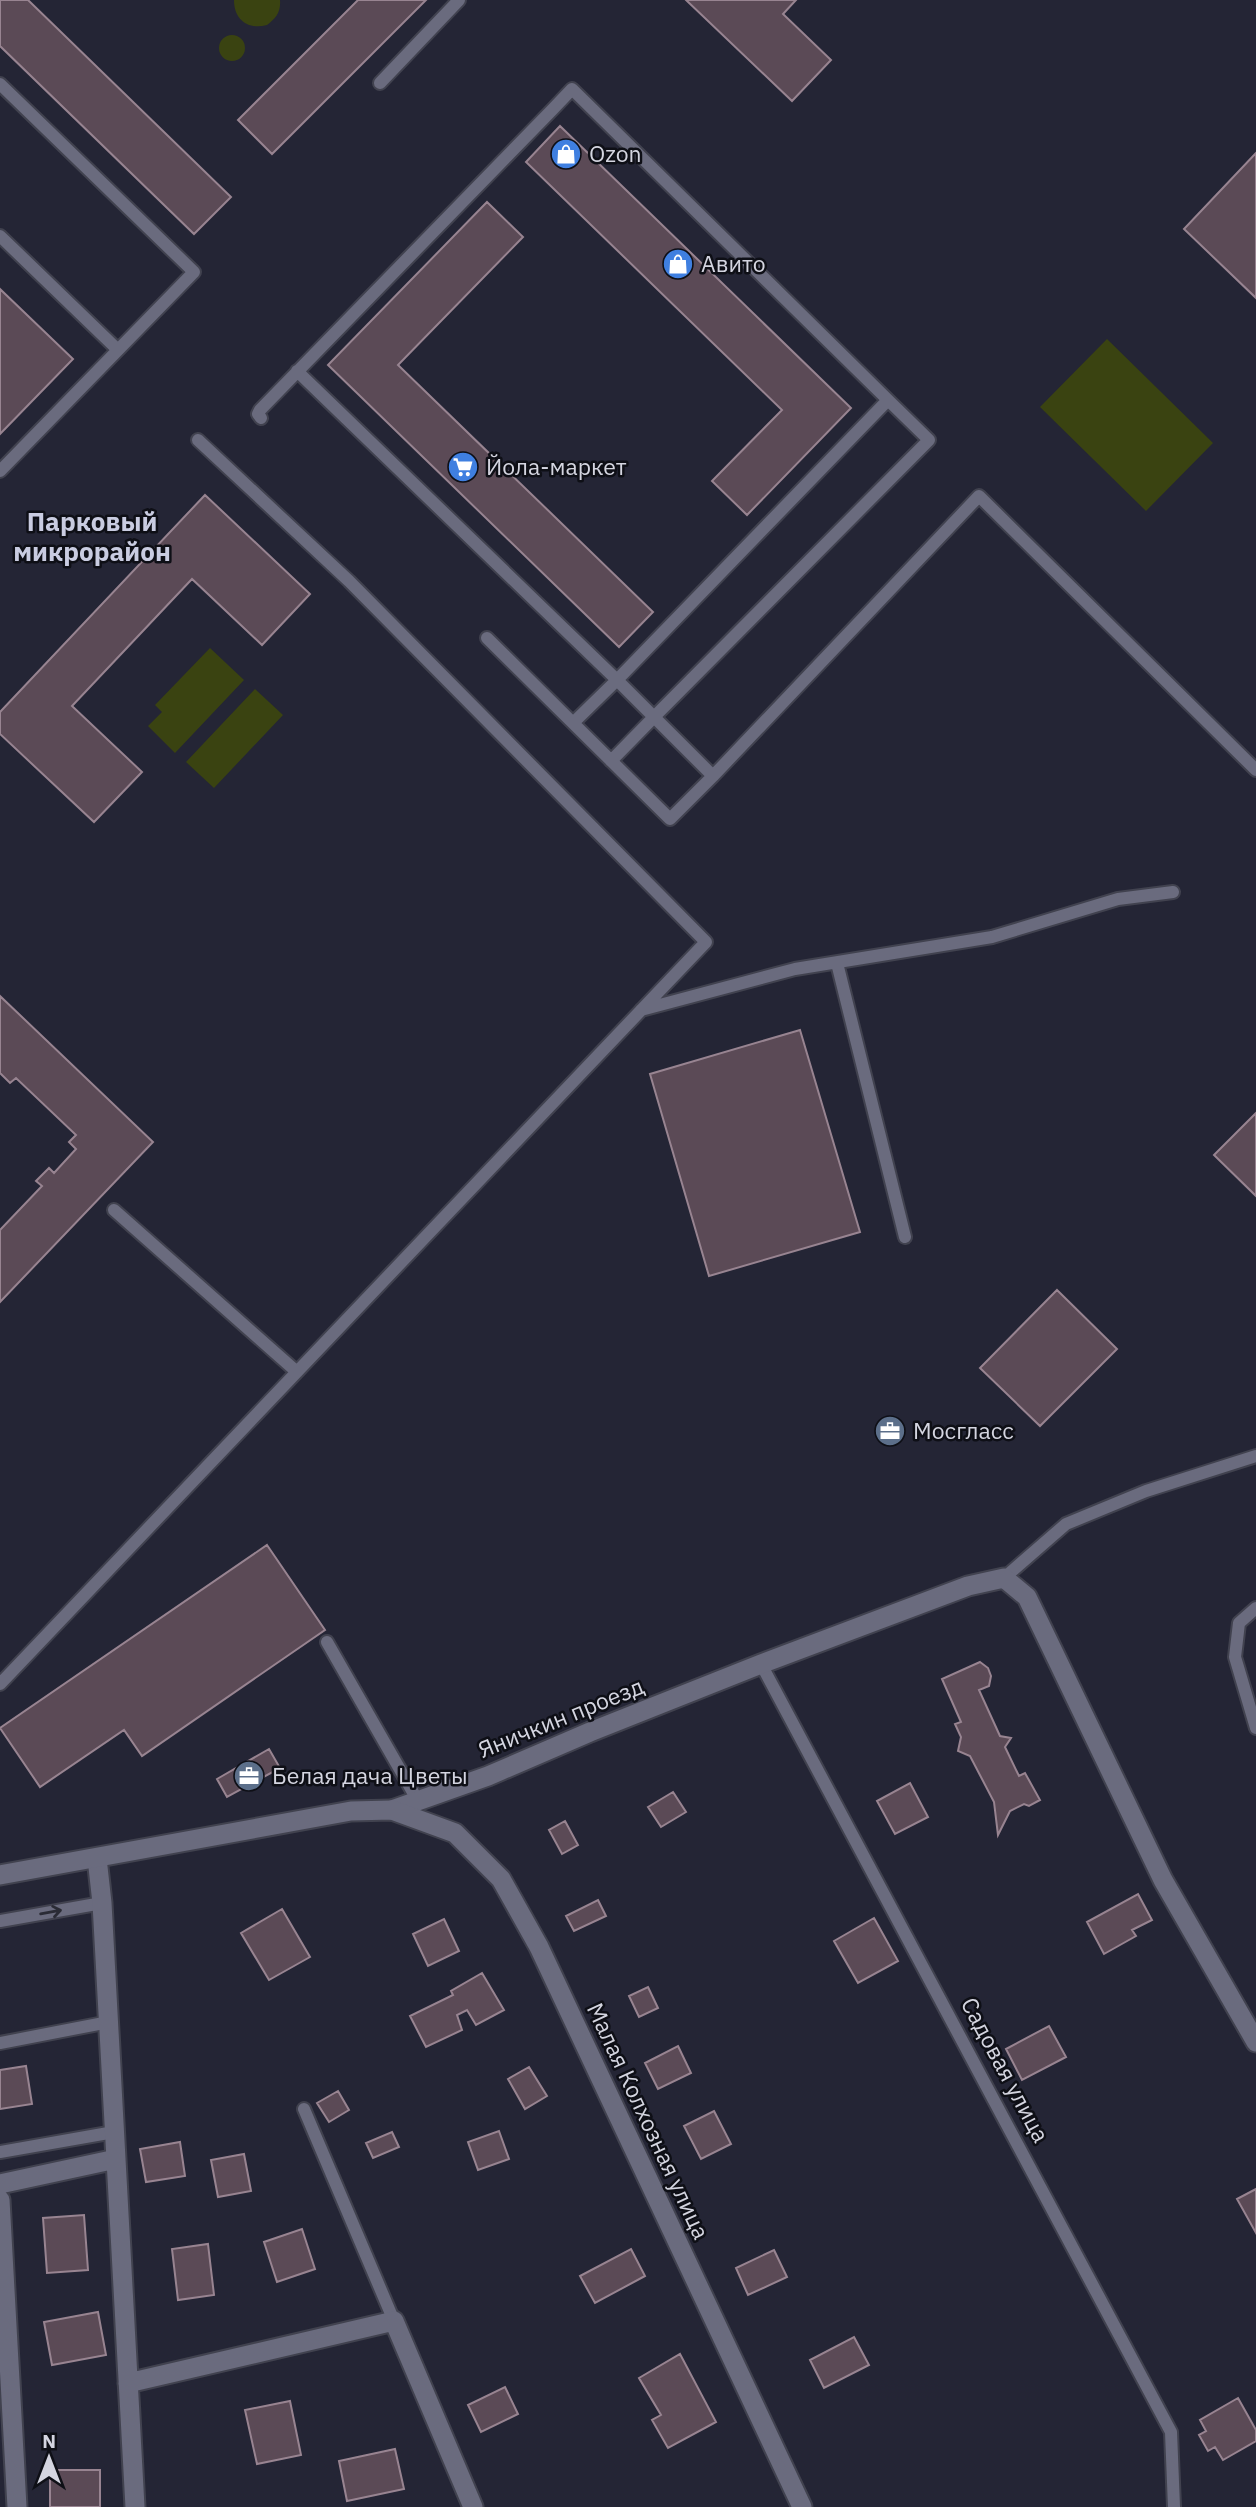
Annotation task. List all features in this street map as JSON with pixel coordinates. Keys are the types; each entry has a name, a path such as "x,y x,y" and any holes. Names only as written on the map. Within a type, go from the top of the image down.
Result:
{"street":[{"name":"Яничкин проезд","path":"0,1875 351,1811 392,1810 488,1776 761,1664 968,1586 1004,1578"},
{"path":"1004,1578 1027,1597 1163,1880 1256,2042"},
{"name":"Малая Колхозная улица","path":"392,1810 455,1833 501,1879 539,1947 802,2507"},
{"path":"97,1858 109,2022 135,2507"},
{"path":"0,2184 116,2159"},
{"path":"0,2200 6,2428 18,2507"},
{"path":"128,2383 394,2321 473,2507"}],"lane":[{"path":"380,83 459,0"},
{"path":"0,85 194,272 0,471"},
{"path":"261,418 258,414 260,410 572,89 929,440 611,761"},
{"path":"0,236 118,350"},
{"path":"297,371 713,776"},
{"path":"573,723 888,400"},
{"path":"0,1684 706,942 349,581 198,440"},
{"path":"487,638 670,819 979,496 1256,771"},
{"path":"641,1010 794,969 992,937 1118,899 1173,892"},
{"path":"837,962 905,1237"},
{"path":"114,1210 297,1372"},
{"path":"1004,1578 1066,1524 1146,1491 1256,1456"},
{"path":"1256,1608 1239,1623 1235,1657 1256,1727"},
{"path":"327,1642 418,1801"},
{"name":"Садовая улица","path":"761,1664 1171,2432 1174,2507"},
{"path":"0,1921 102,1903"},
{"path":"0,2043 109,2022"},
{"path":"304,2109 394,2321"},
{"path":"0,2152 114,2132"}],"green space":[{"path":"234,0 280,0 280,8 267,25 248,25 236,13"},
{"path":"232,35 241,39 245,48 241,57 232,61 223,57 219,48 223,39"},
{"path":"1107,339 1213,443 1146,511 1040,407"},
{"path":"210,648 244,680 175,753 148,726 162,712 155,705"},
{"path":"255,689 283,715 214,788 186,762"}],"building":[{"path":"0,0 28,0 231,197 194,234 0,46"},
{"path":"358,0 426,0 272,154 238,120"},
{"path":"686,0 796,0 783,14 831,60 792,101"},
{"path":"560,126 851,408 747,515 712,481 782,410 526,162"},
{"path":"1256,153 1256,298 1184,229"},
{"path":"487,202 523,237 398,365 653,612 619,647 328,365"},
{"path":"0,289 73,359 0,434"},
{"path":"205,495 310,594 262,645 192,579 72,706 142,772 94,822 0,734 0,712"},
{"path":"0,996 153,1142 0,1302 0,1230 42,1186 36,1181 49,1168 54,1173 76,1149 69,1142 76,1135 16,1078 10,1083 0,1073"},
{"path":"800,1030 860,1232 709,1276 650,1074"},
{"path":"1256,1113 1256,1196 1214,1155"},
{"path":"1057,1290 1117,1349 1040,1426 980,1368"},
{"path":"267,1545 325,1630 142,1756 124,1730 40,1787 0,1728"},
{"path":"980,1662 988,1668 991,1676 989,1686 979,1690 1000,1736 1011,1738 1005,1747 1019,1776 1025,1773 1040,1800 1010,1811 998,1835 994,1802 970,1756 958,1751 961,1737 955,1724 961,1722 942,1679"},
{"path":"269,1749 280,1768 227,1797 217,1779"},
{"path":"910,1783 928,1817 895,1834 877,1801"},
{"path":"673,1792 686,1812 661,1827 648,1807"},
{"path":"565,1821 578,1845 562,1854 549,1830"},
{"path":"1138,1894 1152,1920 1132,1930 1136,1936 1104,1954 1087,1922"},
{"path":"598,1900 606,1916 574,1931 566,1916"},
{"path":"282,1909 310,1957 269,1980 241,1933"},
{"path":"874,1918 898,1961 858,1983 834,1941"},
{"path":"444,1919 459,1951 428,1966 413,1934"},
{"path":"482,1973 504,2010 476,2025 467,2010 457,2015 462,2030 426,2047 410,2016 453,1995 451,1991"},
{"path":"648,1987 658,2008 639,2017 629,1996"},
{"path":"1049,2026 1066,2057 1022,2080 1006,2049"},
{"path":"678,2046 691,2073 658,2089 645,2063"},
{"path":"26,2066 32,2104 0,2109 0,2070"},
{"path":"529,2067 547,2096 525,2109 508,2079"},
{"path":"338,2091 349,2110 329,2122 317,2103"},
{"path":"714,2111 731,2144 701,2159 684,2126"},
{"path":"499,2131 509,2159 478,2170 468,2142"},
{"path":"392,2132 399,2147 373,2158 366,2143"},
{"path":"180,2142 185,2176 146,2182 140,2149"},
{"path":"244,2154 251,2191 218,2197 211,2160"},
{"path":"1256,2189 1256,2233 1237,2199"},
{"path":"84,2215 88,2270 47,2273 43,2218"},
{"path":"302,2229 315,2269 277,2282 264,2242"},
{"path":"208,2244 214,2295 178,2300 172,2249"},
{"path":"631,2249 645,2276 595,2303 580,2276"},
{"path":"774,2250 787,2277 748,2295 736,2268"},
{"path":"98,2312 106,2355 52,2365 44,2322"},
{"path":"854,2337 869,2365 824,2388 810,2360"},
{"path":"680,2354 716,2422 668,2448 652,2420 661,2415 639,2378"},
{"path":"505,2387 518,2414 481,2432 468,2405"},
{"path":"1238,2398 1256,2430 1256,2441 1223,2460 1215,2447 1208,2451 1199,2435 1206,2431 1200,2420"},
{"path":"290,2401 301,2455 257,2464 245,2410"},
{"path":"395,2449 404,2489 347,2501 339,2461"},
{"path":"50,2470 100,2470 100,2507 50,2507"}],"place":[{"name":"Ozon","path":"566,154"},
{"name":"Авито","path":"678,264"},
{"name":"Йола-маркет","path":"463,467"},
{"name":"Мосгласс","path":"890,1431"},
{"name":"Белая дача Цветы","path":"249,1776"}],"district":[{"name":"Парковый микрорайон","path":"92,537"}]}
